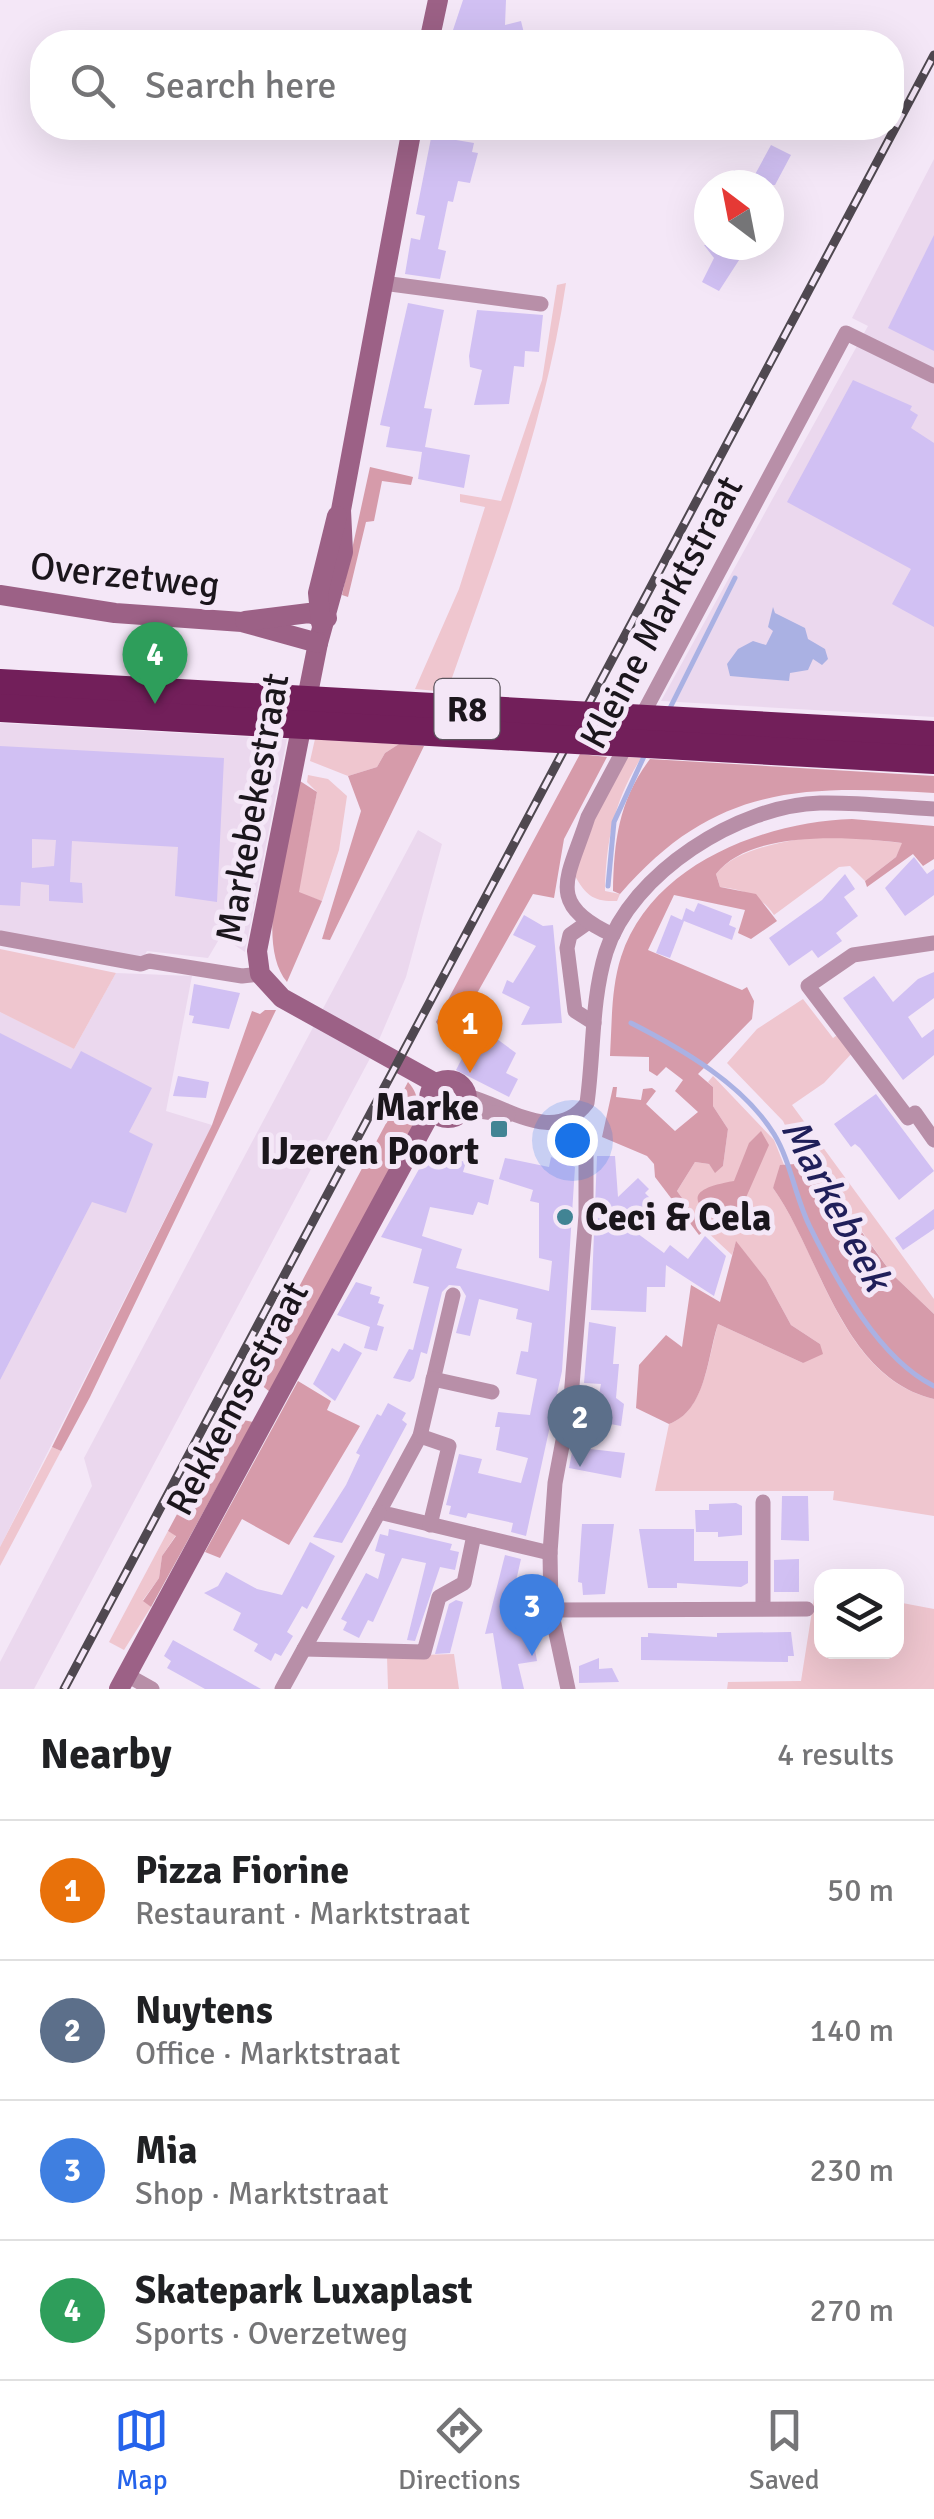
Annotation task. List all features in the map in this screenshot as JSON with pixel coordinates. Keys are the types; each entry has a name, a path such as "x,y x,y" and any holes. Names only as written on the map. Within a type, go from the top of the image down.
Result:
{"highway":[{"name":"R8","path":"0,683 934,735"},
{"name":"R8","path":"0,708 934,760"}],"street":[{"path":"432,30 438,0"},
{"name":"Markebekestraat","path":"410,140 341,510 343,552 321,625 257,952 260,974 282,998 437,1084"},
{"path":"384,282 541,304"},
{"name":"Kleine Marktstraat","path":"587,923 569,904 567,881 588,818 846,333 934,376"},
{"name":"Overzetweg","path":"0,596 115,614 321,625"},
{"path":"466,1102 456,1117 438,1114 430,1094 437,1084 452,1080 466,1102 547,1123 568,1120 587,1103 598,986 613,934 625,914 677,860 747,819 820,803 934,809"},
{"path":"594,1023 574,1011 567,948 570,935 587,923 613,934"},
{"path":"0,938 141,964 150,961 242,976 260,974"},
{"path":"934,943 852,955 808,986 908,1118 915,1112 934,1140"},
{"name":"Rekkemsestraat","path":"123,1682 418,1142 438,1114"},
{"path":"568,1120 586,1153 586,1215 572,1398 558,1467 550,1553 551,1610 568,1689"},
{"path":"282,1689 420,1436 453,1295"},
{"path":"433,1379 492,1392"},
{"path":"420,1436 450,1446 430,1525"},
{"path":"763,1502 763,1608"},
{"path":"379,1512 550,1553"},
{"path":"304,1648 424,1652 439,1597 464,1583 474,1536"},
{"path":"551,1610 807,1609"},
{"path":"123,1682 152,1689"}],"shaded area":[{"path":"934,159 934,717 661,701 868,326 852,318"},
{"path":"566,283 532,439 447,692 415,689 459,589 485,507 460,502 460,494 501,501 542,380 557,285"},
{"path":"370,467 413,477 411,485 382,481 374,521 366,522 348,597 342,595"},
{"path":"0,723 287,739 245,952 221,936 208,958 147,951 142,960 0,935"},
{"path":"315,739 399,744 385,753 377,767 348,776 310,761"},
{"path":"399,744 424,746 330,940 322,939 361,811 348,776 377,767 385,753"},
{"path":"580,754 607,757 564,839 554,898 533,894 462,1020 453,1030 443,1032 436,1022"},
{"path":"626,757 641,758 618,806 610,838 605,891 620,894 617,901 596,899 575,876 586,835"},
{"path":"650,759 934,776 934,793 842,790 762,800 725,812 690,831 655,858 620,894 613,891 620,821 631,790"},
{"path":"308,775 328,779 347,796 339,850 322,901 298,893 317,792 307,782"},
{"path":"300,781 317,792 299,892 322,901 287,982 277,963 273,913"},
{"path":"852,819 934,826 934,859 923,866 913,854 867,887 865,881 896,857 902,843 803,839 753,849 716,874 720,887 756,894 777,921 751,939 738,933 745,910 674,895 648,950 742,990 747,987 754,1001 752,1019 698,1074 713,1087 713,1106 728,1129 723,1166 715,1173 709,1164 695,1162 677,1191 705,1230 699,1235 655,1177 654,1164 647,1156 602,1137 613,1087 617,1087 616,1097 641,1100 643,1089 652,1088 656,1091 646,1104 675,1131 698,1112 675,1091 683,1080 666,1067 657,1076 649,1071 649,1057 610,1056 621,957 636,924 657,897 684,873 715,854 783,829"},
{"path":"418,830 442,844 406,977 375,1049 34,1689 0,1689 0,1662 92,1486 84,1458"},
{"path":"825,835 903,843 896,857 865,881 850,866 839,867 774,915 750,895 720,887 716,874 738,857 766,846"},
{"path":"0,949 116,973 74,1049 0,1012"},
{"path":"116,973 192,976 166,1111 212,1125 0,1547 0,1012 74,1049"},
{"path":"803,999 833,1038 840,1033 854,1051 824,1083 792,1105 934,1299 934,1314 892,1274 816,1166 803,1163 783,1121 727,1063 757,1029"},
{"path":"276,1010 90,1397 61,1451 52,1447 212,1125 252,1011 260,1014"},
{"path":"713,1076 774,1140 784,1165 773,1188 854,1340 876,1366 902,1386 934,1399 934,1516 833,1500 834,1491 655,1491 669,1424 690,1408 698,1395 718,1324 803,1363 820,1344 791,1325 766,1279 736,1242 732,1255 705,1230 677,1191 695,1162 709,1164 715,1172 723,1166 728,1129 713,1106 713,1087 708,1082"},
{"path":"408,1082 417,1100 410,1133 270,1392 251,1377"},
{"path":"761,1131 769,1145 730,1234 701,1208 699,1195 734,1181 749,1143"},
{"path":"812,1163 892,1274 934,1314 934,1399 902,1386 876,1366 836,1310 773,1188 780,1165"},
{"path":"736,1241 766,1279 791,1325 820,1344 823,1354 803,1363 718,1324 698,1396 691,1408 669,1424 636,1408 639,1365 666,1335 682,1347 691,1285 720,1302"},
{"path":"298,1381 331,1401 327,1410 360,1426 289,1545 242,1519 220,1558 205,1552"},
{"path":"229,1417 253,1422 151,1607 143,1601 159,1578 162,1556 176,1536 168,1531"},
{"path":"52,1447 61,1451 0,1566 0,1547"},
{"path":"168,1531 176,1535 162,1556 159,1578 143,1600 151,1607 124,1650 109,1642"},
{"path":"814,1599 814,1659 904,1659 904,1603 934,1609 934,1689 727,1689 728,1682 801,1681"},
{"path":"454,1654 459,1689 388,1689 387,1656"}],"water":[{"path":"773,607 775,613 805,628 808,639 825,649 828,659 822,665 813,659 808,670 790,673 789,681 730,676 727,664 738,649 753,641 766,645 773,631 768,627"}],"building":[{"path":"463,0 506,0 505,25 521,21 523,30 453,30"},
{"path":"431,140 474,143 472,152 478,153 470,183 458,181 453,202 448,201 438,249 446,251 440,279 405,274 411,238 420,240 425,216 416,214"},
{"path":"771,145 791,155 783,170 757,170"},
{"path":"934,235 934,351 888,328"},
{"path":"713,260 739,260 719,291 702,282"},
{"path":"408,303 444,310 424,408 432,409 425,447 470,455 464,488 418,479 422,452 386,447 390,427 380,425"},
{"path":"477,310 543,315 539,352 525,351 524,367 514,366 509,404 474,405 482,370 470,367 469,356"},
{"path":"853,380 912,406 910,410 918,415 911,428 934,443 934,627 892,604 911,569 787,502"},
{"path":"0,746 224,758 217,902 175,896 178,847 72,841 70,882 82,883 83,903 49,901 49,885 21,882 20,906 0,905","holes":["32,839 56,840 54,866 32,868"]},
{"path":"914,857 927,874 934,869 934,895 905,916 885,888"},
{"path":"845,874 855,889 844,897 858,916 836,933 842,941 818,958 812,950 789,966 769,938 822,900"},
{"path":"698,903 732,916 729,925 736,928 732,940 684,921 670,958 656,953 671,915 682,920 686,908 694,912"},
{"path":"524,915 543,926 553,925 562,1023 521,1025 530,1007 502,993 507,980 513,983 536,946 513,935"},
{"path":"934,972 934,998 908,1017 922,1038 934,1029 934,1055 903,1080 843,998 874,976 893,1002 918,979"},
{"path":"194,984 240,993 229,1029 192,1023 194,1016 189,1015"},
{"path":"0,1033 71,1069 81,1051 152,1088 129,1132 153,1144 126,1213 92,1202 0,1380"},
{"path":"490,1034 516,1053 506,1073 518,1079 509,1097 456,1070 472,1039 482,1044"},
{"path":"178,1076 209,1082 206,1098 173,1096"},
{"path":"876,1094 934,1171 899,1200 860,1148 855,1144 851,1147 834,1124"},
{"path":"428,1153 466,1162 463,1172 494,1180 488,1205 478,1202 473,1215 430,1207 422,1236 462,1249 456,1268 549,1291 552,1261 539,1258 539,1203 530,1201 533,1190 499,1179 505,1158 549,1167 551,1157 575,1167 562,1371 526,1536 511,1532 513,1523 468,1513 466,1518 449,1514 451,1506 446,1505 459,1454 482,1459 478,1473 521,1483 528,1458 496,1450 500,1427 495,1427 498,1412 530,1415 537,1379 516,1374 521,1351 528,1352 532,1323 516,1319 518,1309 479,1299 470,1336 456,1333 466,1296 460,1286 449,1285 442,1292 427,1354 421,1352 414,1378 410,1382 393,1378 409,1349 413,1350 429,1287 413,1283 422,1249 381,1237"},
{"path":"597,1156 615,1156 618,1197 638,1178 649,1189 645,1193 654,1202 630,1228 664,1253 670,1245 688,1259 705,1236 726,1256 714,1296 666,1265 665,1287 647,1287 646,1312 591,1310"},
{"path":"934,1209 934,1229 903,1250 895,1238"},
{"path":"356,1282 372,1287 370,1294 380,1297 378,1303 384,1305 377,1325 384,1327 377,1351 364,1348 370,1327 337,1315"},
{"path":"589,1322 616,1327 613,1364 619,1364 616,1398 624,1404 621,1426 594,1421 601,1384 584,1383"},
{"path":"344,1343 362,1353 335,1401 313,1384 332,1348 339,1352"},
{"path":"388,1403 406,1413 402,1420 407,1424 360,1511 342,1543 313,1537 346,1485 360,1455 356,1453 377,1414 381,1416"},
{"path":"573,1447 625,1453 621,1478 569,1468"},
{"path":"782,1496 808,1496 809,1541 781,1540"},
{"path":"709,1504 742,1506 742,1535 718,1537 718,1532 696,1532 695,1510 709,1510"},
{"path":"582,1524 614,1524 605,1594 583,1595 582,1583 578,1582"},
{"path":"389,1529 452,1544 450,1550 459,1552 455,1570 440,1567 415,1641 407,1640 426,1563 402,1558 373,1622 368,1620 359,1638 343,1630 347,1622 341,1619 366,1573 378,1579 385,1554 375,1551 380,1534 388,1536"},
{"path":"639,1529 694,1529 694,1561 748,1561 748,1583 741,1587 677,1583 677,1588 648,1588"},
{"path":"310,1542 335,1556 307,1609 302,1606 287,1632 293,1636 281,1656 275,1653 271,1661 254,1651 258,1644 233,1630 241,1613 204,1593 218,1586 226,1572 257,1589 282,1595"},
{"path":"505,1555 521,1559 508,1616 510,1630 531,1627 537,1661 518,1664 524,1689 502,1689 493,1633 485,1634"},
{"path":"799,1559 799,1592 774,1592 774,1560"},
{"path":"463,1602 450,1653 435,1654 449,1604"},
{"path":"791,1632 794,1656 788,1656 788,1662 641,1660 641,1637 648,1637 648,1633 717,1637 717,1633"},
{"path":"173,1640 261,1689 205,1689 167,1668 171,1661 164,1656"},
{"path":"599,1658 599,1669 612,1668 619,1682 579,1683 579,1666"}],"waterway":[{"name":"Markebeek","path":"668,712 735,578"},
{"name":"Markebeek","path":"608,886 614,822 646,752"},
{"name":"Markebeek","path":"631,1023 710,1070 761,1116 780,1145 805,1216 847,1294 895,1357 934,1386"}],"railway":[{"path":"904,111 934,55"},
{"path":"64,1689 889,140"}],"place":[{"name":"Skatepark Luxaplast","path":"155,704"},
{"name":"Pizza Fiorine","path":"470,1073"},
{"name":"Marke IJzeren Poort","path":"499,1129"},
{"name":"Ceci & Cela","path":"565,1217"},
{"name":"Nuytens","path":"580,1467"},
{"name":"Mia","path":"532,1656"}]}
